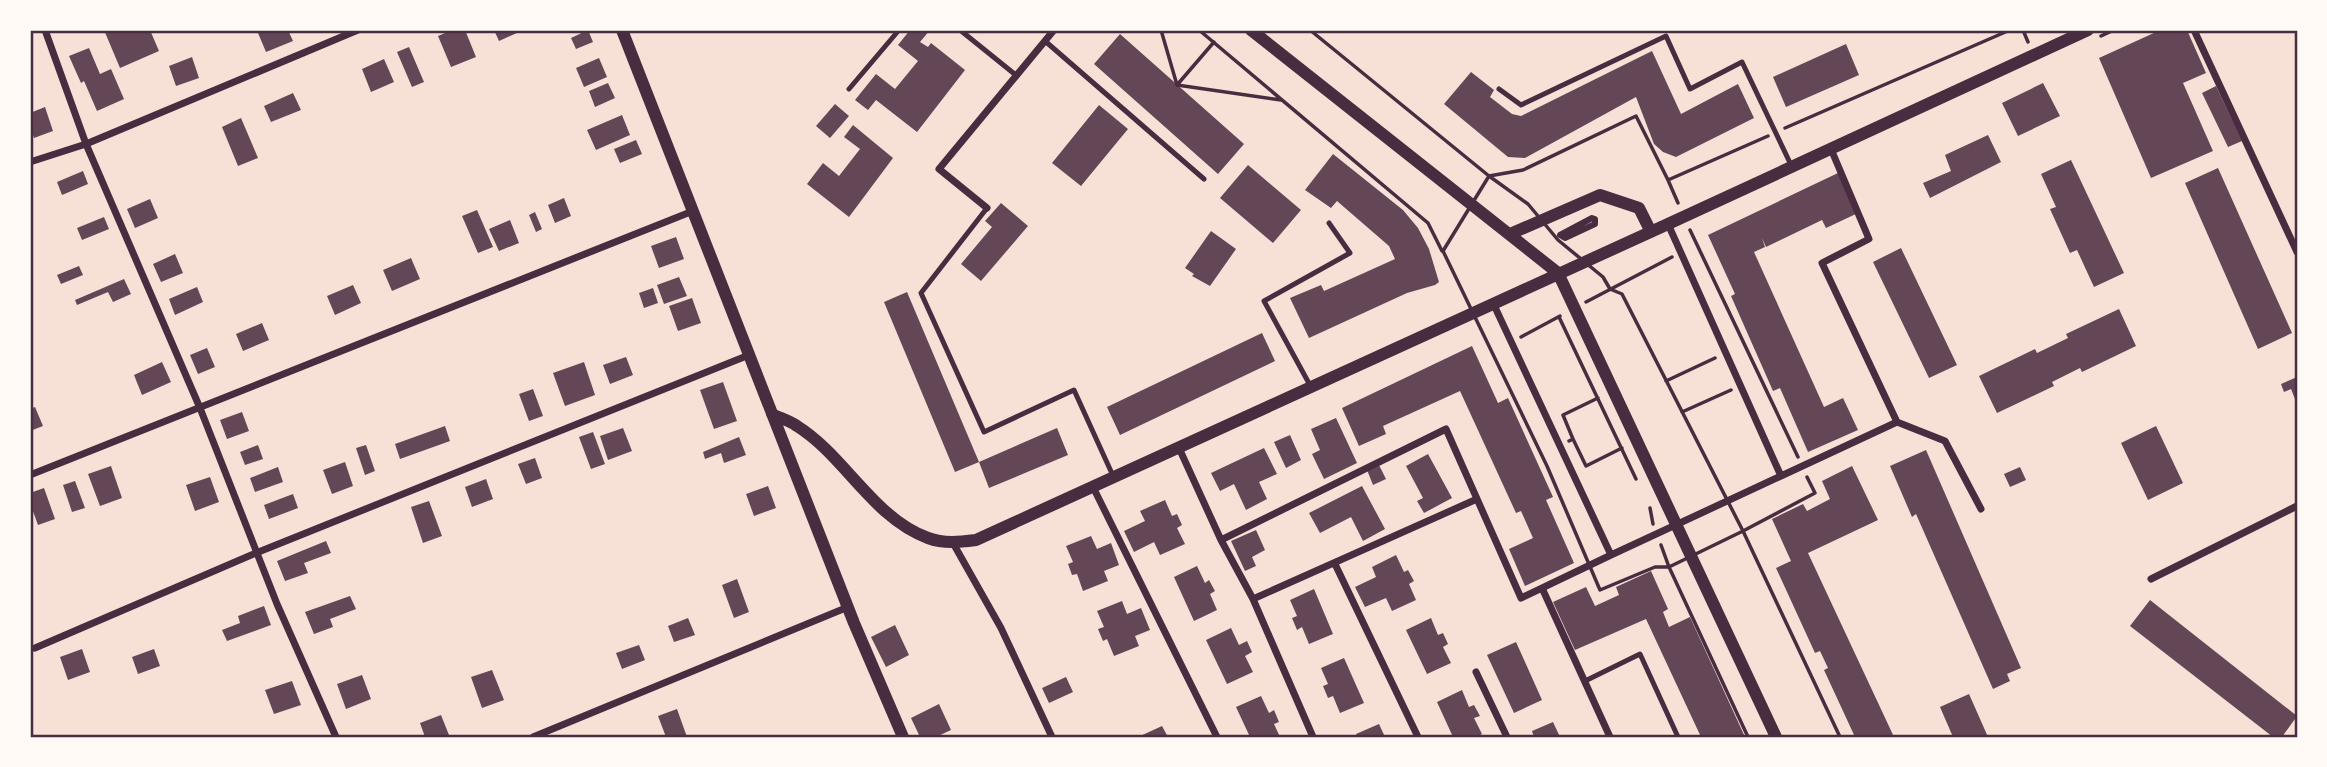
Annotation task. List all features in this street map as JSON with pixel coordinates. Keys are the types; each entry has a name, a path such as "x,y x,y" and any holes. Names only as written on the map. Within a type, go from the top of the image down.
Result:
{"street":[{"path":"46,30 86,144 200,408 256,553 336,737"},
{"path":"30,162 86,144 358,30"},
{"path":"622,30 848,607 902,737"},
{"path":"987,208 939,169 1054,30"},
{"path":"1251,30 1559,273 1776,737"},
{"path":"2064,40 2076,30"},
{"path":"772,414 797,426 835,458 898,522 928,538 953,543 976,540 2088,30"},
{"path":"2194,30 2297,252"},
{"path":"1831,149 1869,239 1822,263 1898,422 1945,441 1981,509"},
{"path":"1510,234 1600,195 1639,208 1651,232"},
{"path":"30,475 693,211"},
{"path":"1595,219 1595,224 1563,238 1561,233 1595,219"},
{"path":"1668,224 1781,476"},
{"path":"1493,303 1611,555"},
{"path":"35,648 256,553 749,355"},
{"path":"1221,540 1446,429 1521,598 1898,422"},
{"path":"1179,448 1221,540 1253,599 1313,737"},
{"path":"1093,488 1217,737"},
{"path":"1253,599 1477,499"},
{"path":"2151,579 2297,506"},
{"path":"953,543 1002,628 1052,737"},
{"path":"1335,564 1418,737"},
{"path":"1542,588 1610,737"},
{"path":"533,737 848,607"},
{"path":"1476,672 1507,737"}],"lane":[{"path":"849,89 899,30"},
{"path":"960,30 1017,76"},
{"path":"1499,89 1521,105 1666,36 1690,89 1742,62 1792,167"},
{"path":"1045,41 1204,179"},
{"path":"987,208 921,293 984,432 1074,390 1114,478"},
{"path":"1311,387 1264,301 1350,253 1329,223"},
{"path":"1585,681 1640,654 1678,737"}],"path":[{"path":"1161,30 1177,85"},
{"path":"1199,30 1428,223 1542,454 1600,590 1655,567 1669,567 1743,531 1622,294 1610,289 1603,277 1558,240 1528,204 1489,176 1310,30"},
{"path":"1443,251 1489,176 1523,170 1636,116 1668,180 2010,30"},
{"path":"1177,85 1214,42"},
{"path":"1177,85 1283,100"},
{"path":"1490,351 1698,244"},
{"path":"1666,381 1745,345"},
{"path":"1682,412 1760,377"},
{"path":"1598,398 1563,415 1573,439 1586,466 1622,448"},
{"path":"1542,454 1573,439"}],"building":[{"path":"104,30 150,30 159,51 120,68"},
{"path":"265,30 288,30 293,41 266,52 258,33"},
{"path":"452,30 465,30 476,57 451,67 438,36"},
{"path":"494,30 518,30 519,32 499,41"},
{"path":"588,30 593,42 576,49 571,38"},
{"path":"910,30 930,30 920,42 928,47 931,43 965,70 917,132 876,100 868,110 855,100 876,74 895,89 918,61 898,45"},
{"path":"2155,30 2187,30 2206,73 2183,83 2213,151 2151,178 2099,58 2156,32"},
{"path":"1120,34 1244,144 1218,174 1094,64"},
{"path":"1846,44 1859,75 1786,107 1773,77"},
{"path":"409,47 424,82 412,87 397,52"},
{"path":"89,48 100,74 111,69 124,99 97,111 69,56"},
{"path":"1652,51 1681,114 1738,84 1754,118 1676,157 1663,152 1654,144 1636,97 1525,158 1508,157 1444,104 1471,72 1494,90 1490,97 1512,114 1521,116"},
{"path":"192,57 199,78 176,86 169,66"},
{"path":"599,58 607,77 584,87 576,68"},
{"path":"384,59 394,82 371,92 362,69"},
{"path":"608,83 615,98 595,107 589,91"},
{"path":"2043,83 2060,116 2018,136 2002,103"},
{"path":"2216,86 2242,141 2228,147 2202,93"},
{"path":"293,93 301,110 271,122 264,106"},
{"path":"835,104 849,116 830,138 816,126"},
{"path":"1099,105 1128,129 1081,186 1052,163"},
{"path":"45,107 53,131 34,138 30,113"},
{"path":"622,115 630,135 596,150 587,130"},
{"path":"241,118 258,158 238,166 222,127"},
{"path":"853,125 893,158 849,217 807,184 823,163 839,176 860,149 844,137"},
{"path":"1988,135 2001,162 1930,198 1923,183 1951,171 1945,155"},
{"path":"636,140 642,154 620,163 614,149"},
{"path":"1333,154 1403,210 1418,228 1429,249 1439,282 1407,293 1309,338 1290,298 1321,285 1324,291 1395,259 1389,246 1337,201 1331,208 1305,190"},
{"path":"2071,160 2124,273 2094,287 2077,250 2070,253 2050,209 2056,207 2041,174"},
{"path":"1248,165 1301,210 1273,243 1220,198"},
{"path":"2218,168 2292,333 2258,349 2185,183"},
{"path":"83,171 88,184 62,195 57,182"},
{"path":"1838,173 1858,213 1826,228 1822,220 1766,247 1762,238 1765,247 1754,252 1824,407 1843,398 1858,430 1808,452 1780,388 1773,391 1731,296 1735,294 1708,235"},
{"path":"564,198 571,216 555,223 548,205"},
{"path":"150,199 158,218 135,228 127,209"},
{"path":"1001,203 1028,226 981,281 961,264 992,227 985,221"},
{"path":"477,210 493,247 478,253 462,216"},
{"path":"535,212 542,229 536,232 529,215"},
{"path":"104,217 109,229 82,240 77,228"},
{"path":"510,220 519,243 499,251 489,229"},
{"path":"1211,231 1236,249 1210,286 1192,276 1194,274 1185,268"},
{"path":"676,237 684,259 659,268 651,246"},
{"path":"1901,248 1957,365 1929,378 1873,262"},
{"path":"175,254 183,273 161,282 153,264"},
{"path":"411,258 420,279 392,291 383,270"},
{"path":"79,266 83,275 61,284 57,275"},
{"path":"679,277 687,296 664,304 657,285"},
{"path":"124,279 131,294 113,302 108,292 77,305 75,300"},
{"path":"353,285 361,303 335,315 327,296"},
{"path":"197,287 203,302 175,315 169,299"},
{"path":"653,288 658,303 644,308 639,293"},
{"path":"907,292 979,462 955,472 884,302"},
{"path":"692,298 701,323 678,331 669,306"},
{"path":"2119,309 2136,346 2082,372 2080,368 2052,382 2054,386 1997,413 1979,376 2035,349 2037,353 2068,338 2066,334"},
{"path":"262,323 269,340 243,351 236,334"},
{"path":"1262,333 1275,361 1120,435 1107,407"},
{"path":"1472,346 1498,403 1508,398 1553,497 1546,500 1574,563 1525,586 1509,549 1533,538 1521,511 1516,513 1460,391 1383,426 1386,434 1359,446 1342,408"},
{"path":"207,348 215,367 198,374 190,355"},
{"path":"626,357 633,375 610,384 603,365"},
{"path":"162,362 171,382 142,395 134,375"},
{"path":"584,362 595,395 565,406 553,373"},
{"path":"2297,377 2297,404 2291,389 2284,392 2281,384"},
{"path":"723,382 737,421 714,429 700,390"},
{"path":"533,389 543,416 529,421 519,394"},
{"path":"35,407 43,426 30,431 30,409"},
{"path":"242,412 249,431 227,439 220,420"},
{"path":"1336,418 1357,463 1324,479 1312,454 1320,450 1311,429"},
{"path":"445,426 450,441 400,459 395,444"},
{"path":"2156,426 2183,483 2148,500 2121,443"},
{"path":"623,428 632,451 608,460 600,436"},
{"path":"1057,428 1068,455 989,488 979,462"},
{"path":"593,432 605,464 591,469 579,437"},
{"path":"1290,435 1301,460 1286,468 1274,442"},
{"path":"739,437 746,455 724,463 721,453 705,459 703,452"},
{"path":"258,445 263,459 245,465 240,452"},
{"path":"366,445 375,471 365,475 356,448"},
{"path":"1264,448 1277,474 1259,482 1267,499 1246,510 1234,484 1220,491 1211,473"},
{"path":"1926,450 2021,668 2007,674 2010,681 1993,689 1916,514 1912,517 1890,466"},
{"path":"1428,454 1452,498 1424,513 1417,501 1423,498 1406,466"},
{"path":"535,458 542,478 526,484 518,464"},
{"path":"345,462 353,486 332,494 323,470"},
{"path":"1379,465 1386,479 1373,485 1367,470"},
{"path":"111,466 122,498 100,506 88,474"},
{"path":"1852,466 1878,520 1808,553 1894,737 1855,737 1824,670 1828,668 1820,651 1815,653 1776,568 1791,561 1772,519 1803,504 1807,511 1830,499 1822,481"},
{"path":"278,467 283,482 255,492 250,478"},
{"path":"2020,467 2026,480 2010,487 2004,474"},
{"path":"210,477 219,502 195,511 186,485"},
{"path":"486,479 493,499 472,507 465,487"},
{"path":"75,481 85,508 72,512 63,485"},
{"path":"768,486 776,508 754,516 746,494"},
{"path":"1362,486 1385,529 1363,541 1351,517 1320,533 1309,513"},
{"path":"44,488 55,519 38,525 30,503 30,493"},
{"path":"293,494 298,508 269,519 264,505"},
{"path":"1165,500 1172,516 1177,514 1182,525 1177,528 1185,544 1160,555 1154,542 1134,552 1124,531 1145,521 1140,511"},
{"path":"429,501 442,536 423,543 411,507"},
{"path":"1256,530 1265,550 1252,557 1256,566 1245,571 1231,541"},
{"path":"1091,536 1097,549 1111,543 1119,565 1104,571 1108,581 1083,591 1077,574 1072,575 1068,564 1073,562 1066,546"},
{"path":"326,541 331,553 304,563 308,573 285,581 277,561"},
{"path":"1396,555 1404,572 1408,570 1414,581 1409,584 1416,600 1392,611 1386,598 1365,607 1355,587 1376,577 1372,567"},
{"path":"1197,566 1205,583 1209,580 1215,591 1210,594 1217,610 1194,621 1174,577"},
{"path":"1651,571 1668,609 1663,612 1669,627 1690,617 1745,737 1701,737 1646,619 1575,650 1553,602 1586,587 1595,606 1619,595 1616,587"},
{"path":"737,579 749,612 734,618 722,585"},
{"path":"1314,589 1333,634 1309,644 1302,627 1297,630 1292,618 1297,616 1290,600"},
{"path":"350,596 356,609 330,619 333,627 314,634 305,612"},
{"path":"2150,600 2297,716 2282,737 2273,737 2130,626"},
{"path":"1122,601 1127,614 1141,608 1150,630 1135,636 1139,646 1114,656 1107,639 1103,641 1098,629 1104,627 1097,611"},
{"path":"264,606 271,625 227,641 222,630 240,623 238,616"},
{"path":"688,618 695,635 674,642 668,626"},
{"path":"1431,618 1438,635 1443,633 1448,644 1443,647 1451,663 1427,674 1406,630"},
{"path":"895,625 909,655 886,667 871,637"},
{"path":"1231,628 1239,645 1247,641 1252,652 1245,656 1253,672 1227,684 1206,640"},
{"path":"1516,642 1542,700 1514,713 1487,655"},
{"path":"639,645 645,660 622,669 616,653"},
{"path":"82,649 90,672 68,680 60,657"},
{"path":"154,649 160,666 138,674 132,657"},
{"path":"1344,658 1364,703 1340,713 1333,696 1328,698 1323,686 1328,684 1321,668"},
{"path":"492,670 504,700 482,708 471,677"},
{"path":"362,675 371,699 346,709 337,684"},
{"path":"1066,677 1073,692 1049,703 1042,688"},
{"path":"292,681 301,705 274,714 265,690"},
{"path":"1462,690 1469,707 1474,705 1480,716 1474,718 1482,734 1476,737 1453,737 1437,702"},
{"path":"1969,694 1988,737 1953,737 1940,707"},
{"path":"1261,696 1269,713 1274,710 1279,722 1274,724 1280,737 1250,737 1236,707"},
{"path":"939,704 951,730 936,737 920,737 911,718"},
{"path":"677,709 687,737 666,737 658,716"},
{"path":"441,715 449,735 425,737 420,723"},
{"path":"1553,722 1560,737 1534,737 1532,731"},
{"path":"1379,724 1385,737 1357,737 1356,734"},
{"path":"1162,726 1168,737 1138,737"}]}
